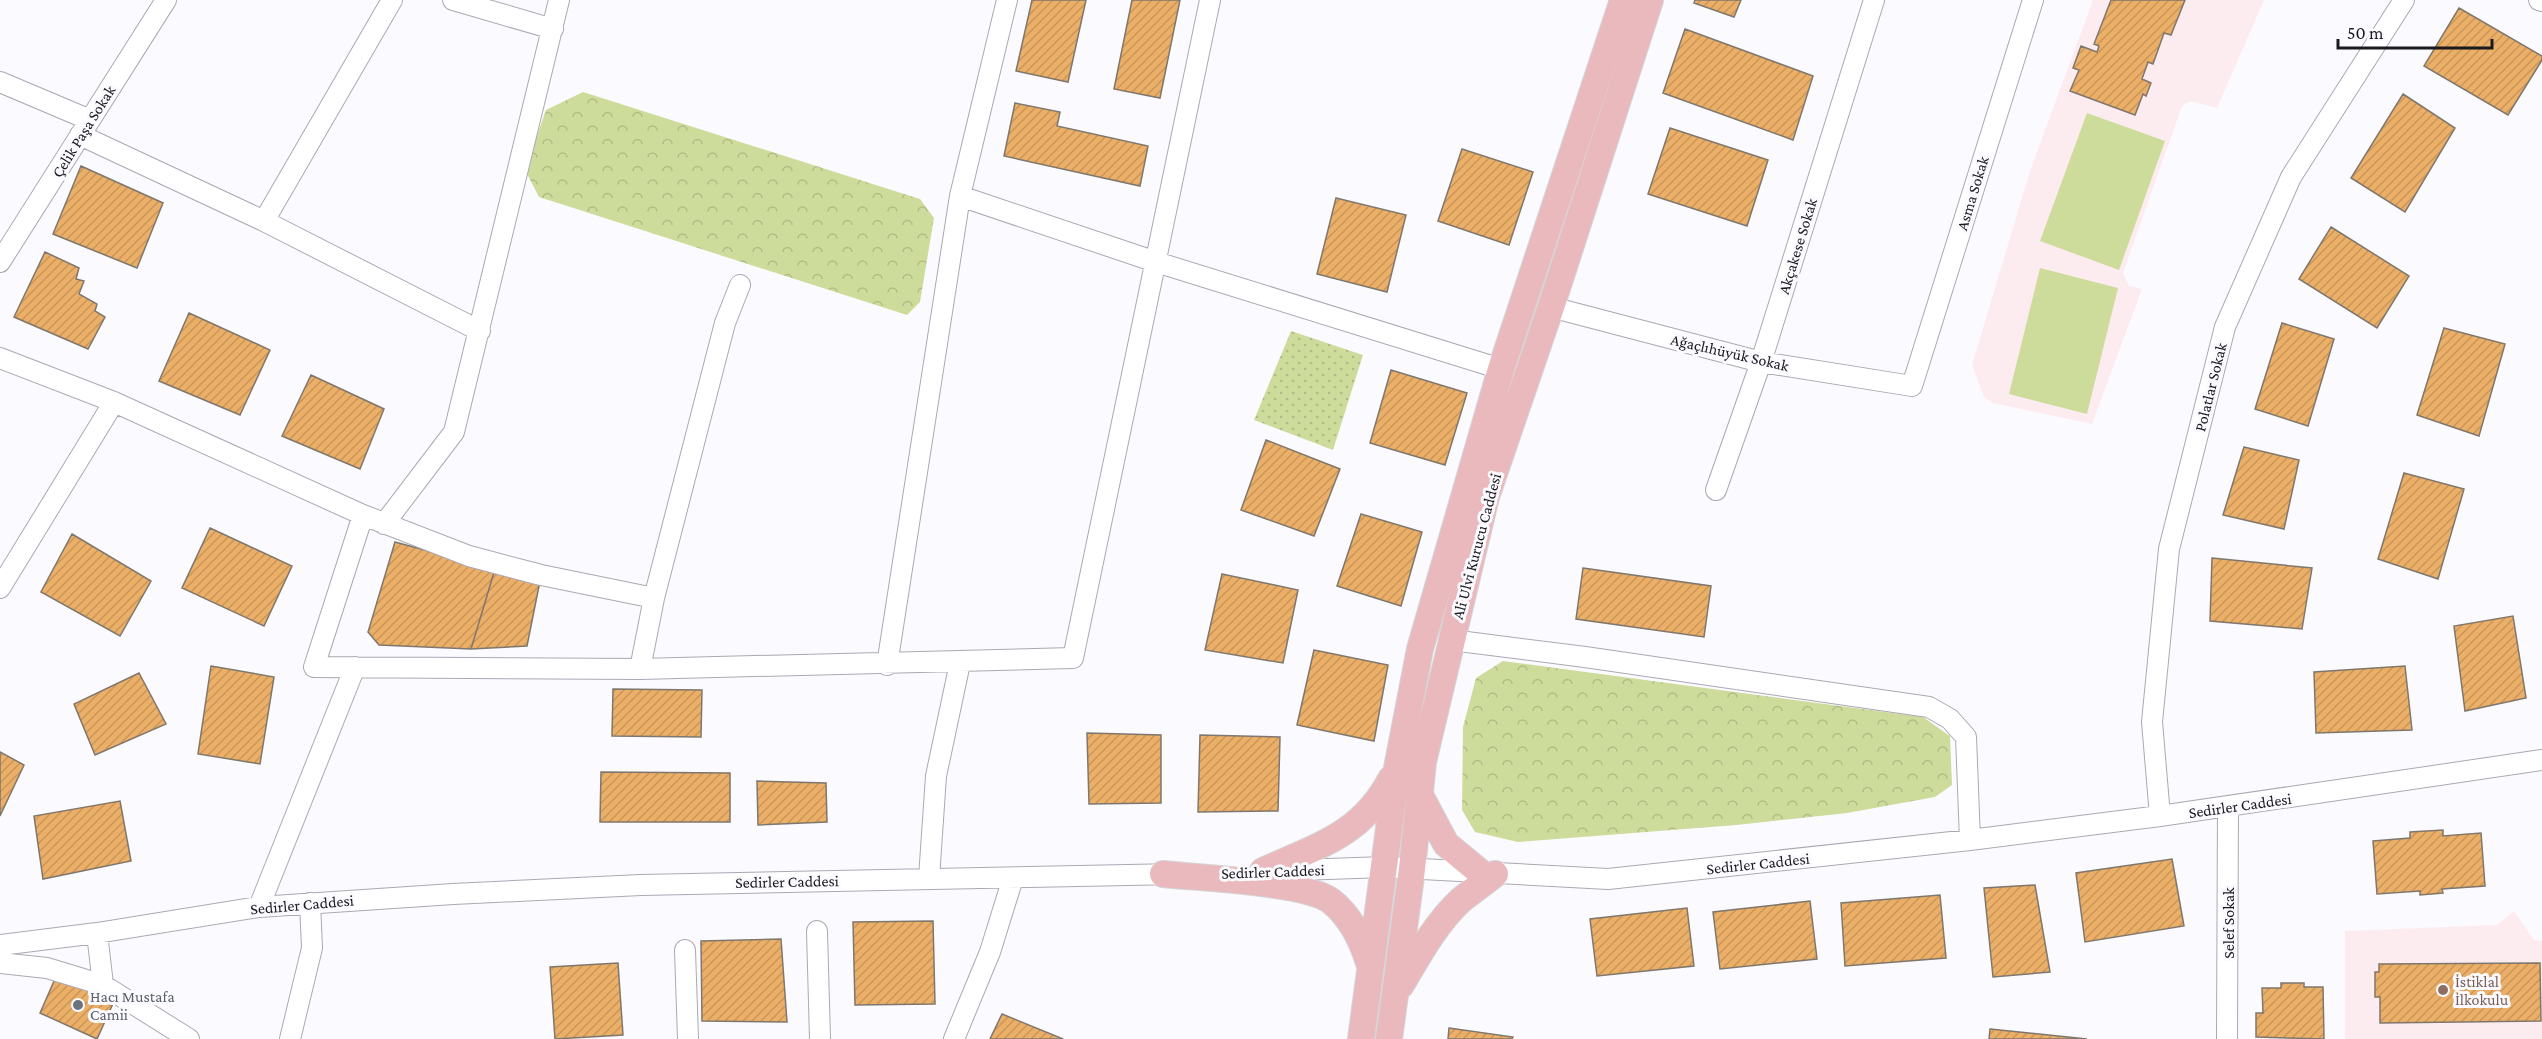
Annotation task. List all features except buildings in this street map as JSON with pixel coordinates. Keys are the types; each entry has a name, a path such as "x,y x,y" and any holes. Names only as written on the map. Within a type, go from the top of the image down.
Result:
{"main road":[{"name":"Ali Ulvi Kurucu Caddesi","path":"1361,1039 1396,768 1420,650 1501,369 1623,0"},
{"name":"Ali Ulvi Kurucu Caddesi","path":"1389,1039 1412,869 1423,762 1486,497 1551,307 1650,0"},
{"path":"1263,871 1356,825 1382,796 1396,768"},
{"path":"1395,996 1423,948 1460,902 1488,873 1446,844 1420,795"},
{"path":"1163,874 1304,889 1330,900 1346,917 1361,939 1371,966"}],"street":[{"name":"Çelik Paşa Sokak","path":"0,262 166,0"},
{"path":"264,221 392,0"},
{"path":"453,0 552,29"},
{"path":"384,524 454,432 559,0"},
{"path":"887,664 960,196 1007,0"},
{"path":"363,515 314,667 640,669 960,663 1073,658 1210,0"},
{"name":"Akçakese Sokak","path":"1716,490 1761,362 1874,0"},
{"name":"Asma Sokak","path":"1912,386 2033,0"},
{"name":"Polatlar Sokak","path":"2160,816 2152,722 2169,549 2225,327 2291,177 2404,0"},
{"path":"0,82 264,221 480,331"},
{"path":"960,196 1156,262 1501,369"},
{"path":"640,669 654,598 725,323 740,285"},
{"name":"Ağaçlıhüyük Sokak","path":"1551,307 1761,362 1912,386"},
{"path":"0,358 114,402 363,515 469,556 542,575 654,598"},
{"path":"0,588 114,402"},
{"path":"1451,640 1586,657 1929,707 1950,719 1966,737 1970,840"},
{"path":"929,878 936,776 960,663"},
{"path":"259,907 355,668"},
{"name":"Sedirler Caddesi","path":"0,945 97,933 259,907 629,885 1013,878 1384,867 1608,879 1970,840 2160,816 2542,760"},
{"name":"Selef Sokak","path":"2227,1039 2228,807"},
{"path":"954,1039 990,952 1013,878"},
{"path":"290,1039 312,948 310,903"},
{"path":"817,931 820,1039"},
{"path":"97,933 103,985"},
{"path":"685,950 688,1039"},
{"path":"0,963 47,968 103,985 189,1039"}],"shaded area":[{"path":"2093,0 2264,0 2217,108 2190,101 2182,106 2123,273 2129,286 2142,289 2092,424 1993,403 1984,397 1972,365 2030,171"},
{"name":"İstiklal İlkokulu","path":"2514,911 2534,940 2542,941 2542,1039 2345,1039 2345,931 2497,925"}],"green space":[{"path":"583,92 920,199 934,218 920,302 907,315 539,197 525,170 546,110"},
{"path":"2087,113 2165,141 2119,270 2040,241"},
{"path":"2040,268 2118,288 2087,414 2009,394"},
{"path":"1291,331 1363,355 1333,450 1254,420"},
{"path":"1503,661 1923,717 1950,736 1952,785 1935,797 1847,813 1736,825 1518,842 1475,832 1462,810 1463,727 1476,678"}],"place":[{"name":"İstiklal İlkokulu","path":"2443,990"},
{"name":"Hacı Mustafa Camii","path":"78,1005"}]}
